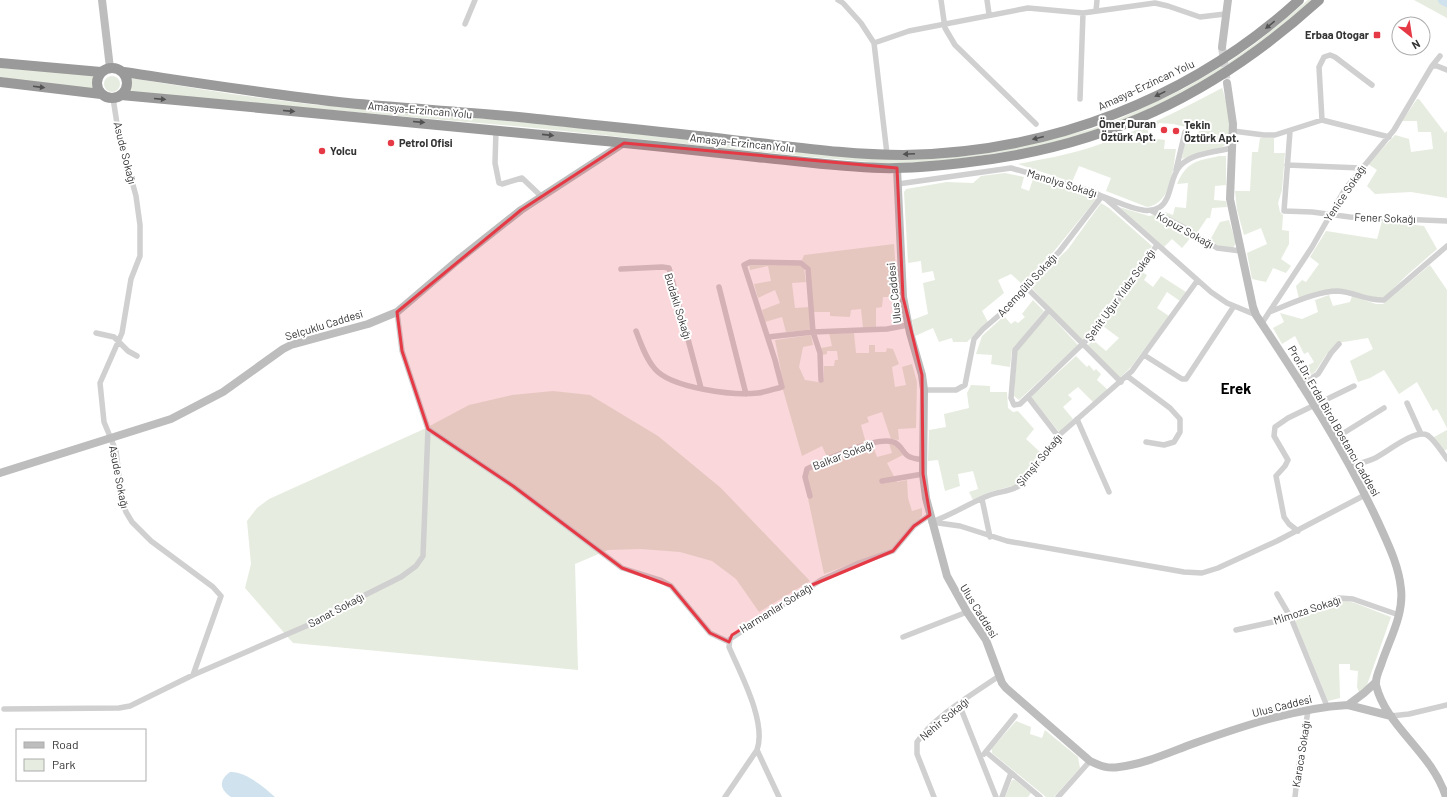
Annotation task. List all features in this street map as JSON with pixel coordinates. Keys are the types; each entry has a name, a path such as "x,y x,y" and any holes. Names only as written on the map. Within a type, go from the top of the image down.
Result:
{"highway":[{"name":"Amasya-Erzincan Yolu","path":"124,72 283,95 352,103 535,119 818,150 887,154 921,154 1005,145 1051,135 1107,118 1148,100 1204,71 1253,39 1299,0"},
{"name":"Amasya-Erzincan Yolu","path":"117,97 496,130 840,165 897,168 953,164 1022,155 1082,140 1118,128 1153,113 1219,78 1279,36 1320,0"},
{"path":"0,63 106,70 118,68 124,72 127,84 117,97 0,82"},
{"path":"101,94 97,83 106,70"}],"street":[{"path":"102,0 106,70"},
{"path":"465,24 474,0"},
{"path":"838,0 843,3 861,23 874,43 887,154"},
{"path":"941,0 945,28 955,45 1036,124"},
{"path":"987,0 989,14"},
{"path":"1096,12 1097,0"},
{"path":"1222,47 1225,14 1228,0"},
{"path":"874,43 909,30 1028,8 1083,13 1096,12 1144,2 1169,3 1200,17 1225,14"},
{"path":"1080,99 1083,13"},
{"path":"1322,120 1319,67 1324,57 1330,54 1372,85"},
{"name":"Yenice Sokağı","path":"1262,323 1312,246 1330,214 1361,168 1389,137 1432,66 1440,56"},
{"path":"1432,66 1437,66 1447,70"},
{"name":"Prof.Dr. Erdal Birol Bostancı Caddesi","path":"1227,83 1233,116 1230,199 1256,315 1334,439 1365,495 1390,551 1400,578 1401,599 1399,615 1376,682"},
{"name":"Asude Sokağı","path":"117,97 118,130 136,196 140,256 131,279 124,328 104,370 100,388 104,422 116,451 122,501 132,522 151,541 213,587 221,596 193,675"},
{"path":"1233,132 1264,135 1290,131 1322,120 1389,137"},
{"path":"496,130 495,163 499,183 522,178 541,196"},
{"name":"Fener Sokağı","path":"1290,131 1284,211 1447,221"},
{"path":"1152,211 1157,209 1165,202 1175,173 1185,132"},
{"name":"Selçuklu Caddesi","path":"0,474 110,438 153,426 186,412 228,389 283,349 291,345 368,324 397,312 486,238 541,196 624,143"},
{"path":"1175,173 1180,167 1191,159 1232,148"},
{"path":"1287,165 1361,168"},
{"name":"Ulus Caddesi","path":"897,168 902,285 908,325 922,375 924,390 923,474 931,518 946,576 966,612 986,640 1002,683 1090,761 1104,767 1128,766 1241,727 1327,706 1348,705 1391,716"},
{"name":"Manolya Sokağı","path":"898,184 1010,168 1022,170 1102,196 1198,281 1222,300 1256,315"},
{"name":"Kopuz Sokağı","path":"1102,196 1140,210 1152,211 1183,227 1217,248 1241,251"},
{"name":"Acemgülü Sokağı","path":"924,390 956,390 964,386 967,381 974,339 983,329 1010,306 1025,286 1059,252 1102,196"},
{"name":"Şehit Uğur Yıldız Sokağı","path":"1048,311 1015,350 1013,355 1012,403 1017,405 1028,397 1083,345 1104,321 1157,245"},
{"path":"1269,312 1328,292 1351,293 1378,300 1384,300 1447,246"},
{"path":"636,331 646,355 658,372 678,383 701,388 746,394 782,387 768,337 744,265 746,263 796,262 805,266 808,270 813,332 820,353 821,380"},
{"name":"Budaklı Sokağı","path":"621,269 669,268 701,388"},
{"name":"Şimşir Sokağı","path":"931,518 948,516 982,498 994,493 1011,490 1020,485 1040,456 1058,436 1127,376 1198,281"},
{"name":"Şehit Uğur Yıldız Sokağı","path":"1025,286 1048,311 1121,382"},
{"path":"719,287 746,394"},
{"path":"1144,355 1182,379 1186,379 1234,306"},
{"name":"Sanat Sokağı","path":"4,709 130,706 193,675 313,623 346,604 401,577 416,566 423,556 428,429 402,351 397,312"},
{"path":"768,337 813,332 887,329 908,325"},
{"path":"96,333 114,336 128,352 137,356"},
{"path":"1300,384 1318,374 1330,353 1339,344"},
{"path":"1127,376 1170,408 1180,419 1180,432 1174,442 1164,445 1146,442"},
{"path":"1298,531 1286,521 1282,511 1276,476 1288,460 1274,436 1274,430 1282,421 1354,386"},
{"path":"1028,397 1058,436"},
{"path":"1407,403 1421,434"},
{"path":"1334,439 1384,408"},
{"path":"1077,419 1109,492"},
{"path":"428,429 513,486 622,568 660,580 671,586 710,633 729,642"},
{"path":"1349,466 1374,459 1405,441 1421,434 1427,435 1446,456"},
{"name":"Balkar Sokağı","path":"810,496 805,476 807,469 828,458 866,445 889,440 897,443 908,456 923,460"},
{"path":"882,481 923,474"},
{"path":"931,518 990,536 1161,568 1198,573 1218,568 1298,531 1365,495"},
{"path":"982,498 990,536"},
{"name":"Harmanlar Sokağı","path":"758,750 760,743 756,716 729,642 732,636 817,583 859,563 893,551 914,526 931,518"},
{"path":"1277,594 1291,618 1327,706"},
{"name":"Mimoza Sokağı","path":"1236,630 1291,618 1334,600 1346,598 1399,615"},
{"path":"904,637 966,612"},
{"name":"Nehir Sokağı","path":"934,797 917,754 916,742 925,732 959,704 999,676"},
{"path":"1348,705 1376,682"},
{"path":"1376,682 1379,696 1391,716 1430,765 1442,785 1446,797"},
{"path":"959,704 996,797"},
{"path":"1391,716 1409,714 1447,705"},
{"name":"Karaca Sokağı","path":"1295,797 1308,711"},
{"path":"981,758 1015,716"},
{"path":"725,797 758,750"},
{"path":"758,750 779,797"},
{"path":"986,752 1040,797"},
{"path":"1058,797 1090,761"},
{"path":"1002,797 1012,773"}],"highlighted area":[{"path":"624,143 897,168 903,297 922,375 923,474 930,515 914,526 893,551 812,585 732,635 729,642 710,633 671,586 622,568 513,486 428,429 402,351 397,312 521,210"}],"green space":[{"path":"1308,0 1313,0 1277,31 1226,68 1174,97 1111,126 1038,147 951,160 893,164 800,156 535,128 128,92 130,78 308,104 533,123 817,154 1007,149 1092,129 1121,118 1183,89 1229,62 1256,43"},
{"path":"1414,0 1447,0 1447,18"},
{"path":"0,68 94,75 93,90 0,77"},
{"path":"112,76 119,81 120,84 115,91 112,92 105,87 104,84 109,77"},
{"path":"1222,88 1228,109 1230,126 1228,141 1224,146 1182,159 1185,140 1196,142 1199,130 1173,124 1159,123 1156,128 1148,130 1149,138 1165,140 1164,149 1176,149 1170,184 1166,192 1162,199 1147,207 1106,191 1111,178 1079,166 1072,182 1018,164 1055,157 1109,141 1158,120"},
{"path":"1417,99 1419,99 1445,133 1447,131 1447,198 1411,192 1375,194 1367,186 1377,170 1368,164 1395,135 1409,139 1411,152 1433,149 1431,132 1418,132 1417,121 1402,121"},
{"path":"1260,138 1274,138 1274,153 1285,153 1282,190 1278,203 1280,212 1283,215 1282,230 1289,231 1289,244 1281,259 1291,266 1286,273 1273,268 1266,282 1252,279 1247,253 1267,244 1261,228 1244,235 1237,210 1235,191 1250,191 1252,152 1258,152"},
{"path":"1219,156 1226,156 1226,185 1215,186 1214,200 1226,201 1227,207 1212,208 1210,218 1207,218 1197,233 1163,215 1165,212 1173,215 1175,207 1186,208 1188,183 1177,184 1189,166 1199,161"},
{"path":"1005,173 1024,177 1021,188 1029,191 1033,179 1098,197 1055,250 1022,284 1011,274 998,280 1004,293 982,311 988,322 967,342 953,342 952,338 939,342 933,328 915,336 912,320 928,314 923,283 935,280 933,271 922,273 921,261 908,263 904,192 906,189 947,182 973,183 981,176"},
{"path":"1101,203 1109,208 1152,246 1096,328 1082,343 1032,288 1035,281 1068,249"},
{"path":"1119,207 1149,216 1154,215 1193,235 1182,248 1172,239 1164,247"},
{"path":"1229,220 1236,243 1233,248 1220,247 1210,240 1220,222"},
{"path":"1382,221 1424,226 1437,249 1385,297 1378,298 1346,290 1299,299 1296,286 1302,280 1306,282 1319,264 1310,257 1326,231 1377,239"},
{"path":"894,244 898,302 893,305 893,297 883,297 882,307 876,308 876,327 863,328 861,309 851,310 850,317 830,316 830,312 813,312 807,265 802,260 804,255"},
{"path":"749,264 799,264 804,268 806,282 792,283 795,308 809,307 811,330 786,332 782,317 765,322 762,310 780,303 775,290 758,298 754,284 771,281 768,266 750,270"},
{"path":"1430,265 1447,290 1447,428 1437,409 1433,411 1417,382 1399,394 1384,370 1370,378 1358,382 1350,361 1373,349 1368,338 1337,343 1326,355 1315,372 1303,380 1298,371 1314,362 1308,352 1304,354 1295,336 1282,344 1273,328 1284,322 1280,313 1302,319 1318,312 1315,300 1329,295 1333,306 1350,302 1352,296 1376,304 1383,304"},
{"path":"1140,271 1147,275 1144,280 1153,287 1161,276 1186,292 1180,301 1167,292 1157,308 1169,316 1132,366 1120,378 1086,347 1093,340 1106,351 1119,338 1103,326"},
{"path":"1033,300 1044,311 1012,350 1010,367 991,364 992,355 976,354 982,336 1004,316 1011,324 1015,321 1018,323 1025,317 1022,314"},
{"path":"1049,314 1078,345 1019,400 1014,396 1017,350"},
{"path":"829,333 854,333 856,353 869,353 869,345 875,345 875,352 886,352 887,348 893,349 899,364 892,367 895,387 906,385 902,367 912,364 917,382 916,428 898,429 899,440 891,439 882,412 867,417 869,422 861,425 866,443 827,457 822,446 802,456 783,390 784,387 775,340 811,335 813,345 803,347 799,367 805,380 818,382 824,380 824,366 834,366 835,360 838,360 837,351 827,351 827,354 822,355 821,348 832,346"},
{"path":"1076,356 1087,367 1089,365 1094,371 1096,369 1101,374 1097,380 1108,390 1093,402 1078,387 1068,395 1072,399 1063,407 1073,419 1059,432 1031,397"},
{"path":"971,385 990,386 990,392 1007,392 1008,408 1013,412 1018,411 1034,429 1026,439 1040,452 1016,485 990,492 973,500 969,492 978,489 973,471 958,474 960,486 945,491 938,460 928,461 929,430 946,427 944,414 969,408 967,393"},
{"path":"553,391 590,395 658,436 721,488 810,581 759,612 736,579 712,561 680,552 641,549 608,550 575,564 578,670 293,643 245,588 251,564 247,521 257,508 269,499 424,429 469,405 512,395"},
{"path":"1447,430 1447,449 1444,451 1434,437"},
{"path":"889,443 898,447 903,455 887,463 897,482 907,480 908,498 912,511 922,508 922,516 891,549 824,574 803,475 838,456 859,449 874,449 877,457 892,453"},
{"path":"1342,600 1355,603 1391,617 1367,685 1359,692 1357,687 1358,671 1350,670 1350,664 1339,664 1340,698 1328,701 1295,621"},
{"path":"1016,721 1031,727 1030,734 1042,738 1045,730 1078,757 1080,768 1054,797 1046,797 992,753 992,748"},
{"path":"1012,780 1015,780 1031,793 1028,797 1005,797"}],"water":[{"path":"230,772 236,772 248,777 260,784 275,797 231,797 224,791 222,784 222,781 226,775"}],"waterway":[{"path":"1443,0 1447,2"}],"tunnel":[{"path":"1222,47 1227,83"}],"place":[{"name":"Erbaa Otogar","path":"1377,35"},
{"name":"Ömer Duran Öztürk Apt.","path":"1164,130"},
{"name":"Tekin Öztürk Apt.","path":"1176,131"},
{"name":"Petrol Ofisi","path":"391,143"},
{"name":"Yolcu","path":"322,151"}],"district":[{"name":"Erek","path":"1236,389"}]}
